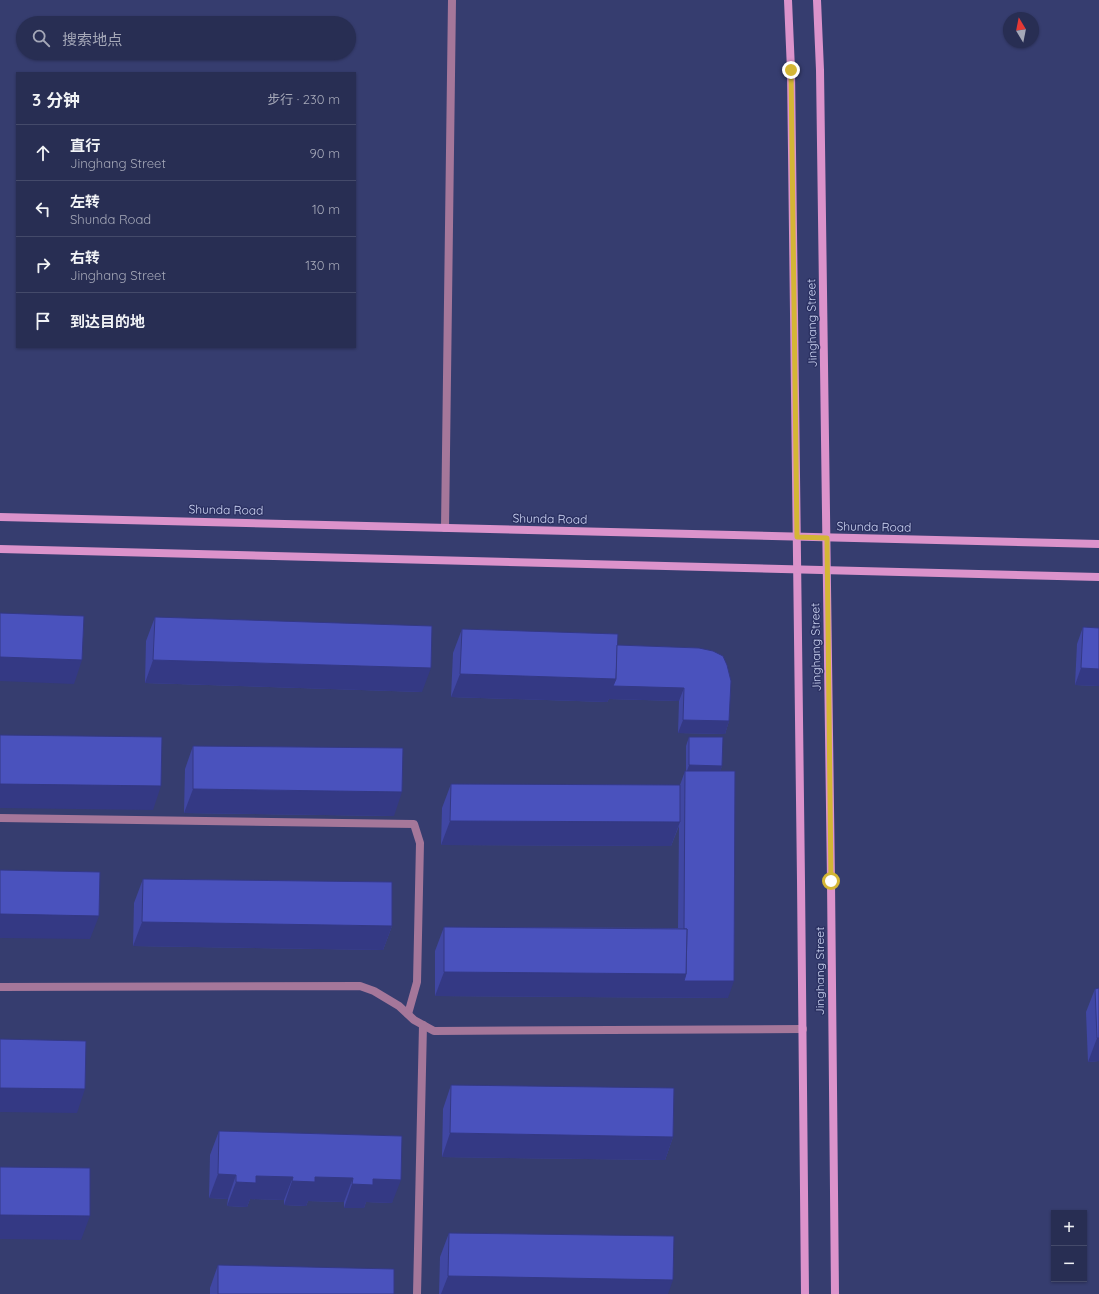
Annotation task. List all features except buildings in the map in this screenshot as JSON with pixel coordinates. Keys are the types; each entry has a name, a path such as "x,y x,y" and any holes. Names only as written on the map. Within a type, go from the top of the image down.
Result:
{"main road":[{"name":"Jinghang Street","path":"788,0 791,70 805,1294"},
{"name":"Jinghang Street","path":"818,0 827,538 834,1294"},
{"name":"Shunda Road","path":"0,517 1099,544"},
{"path":"0,549 1099,577"}],"street":[{"path":"445,528 452,0"},
{"path":"0,818 414,824 420,843 417,982 408,1014"},
{"path":"0,987 360,986 374,991 393,1002 414,1020 434,1031 802,1029"},
{"path":"417,1294 423,1025"}],"route":[{"path":"791,70 797,537 827,538 831,881"}]}
